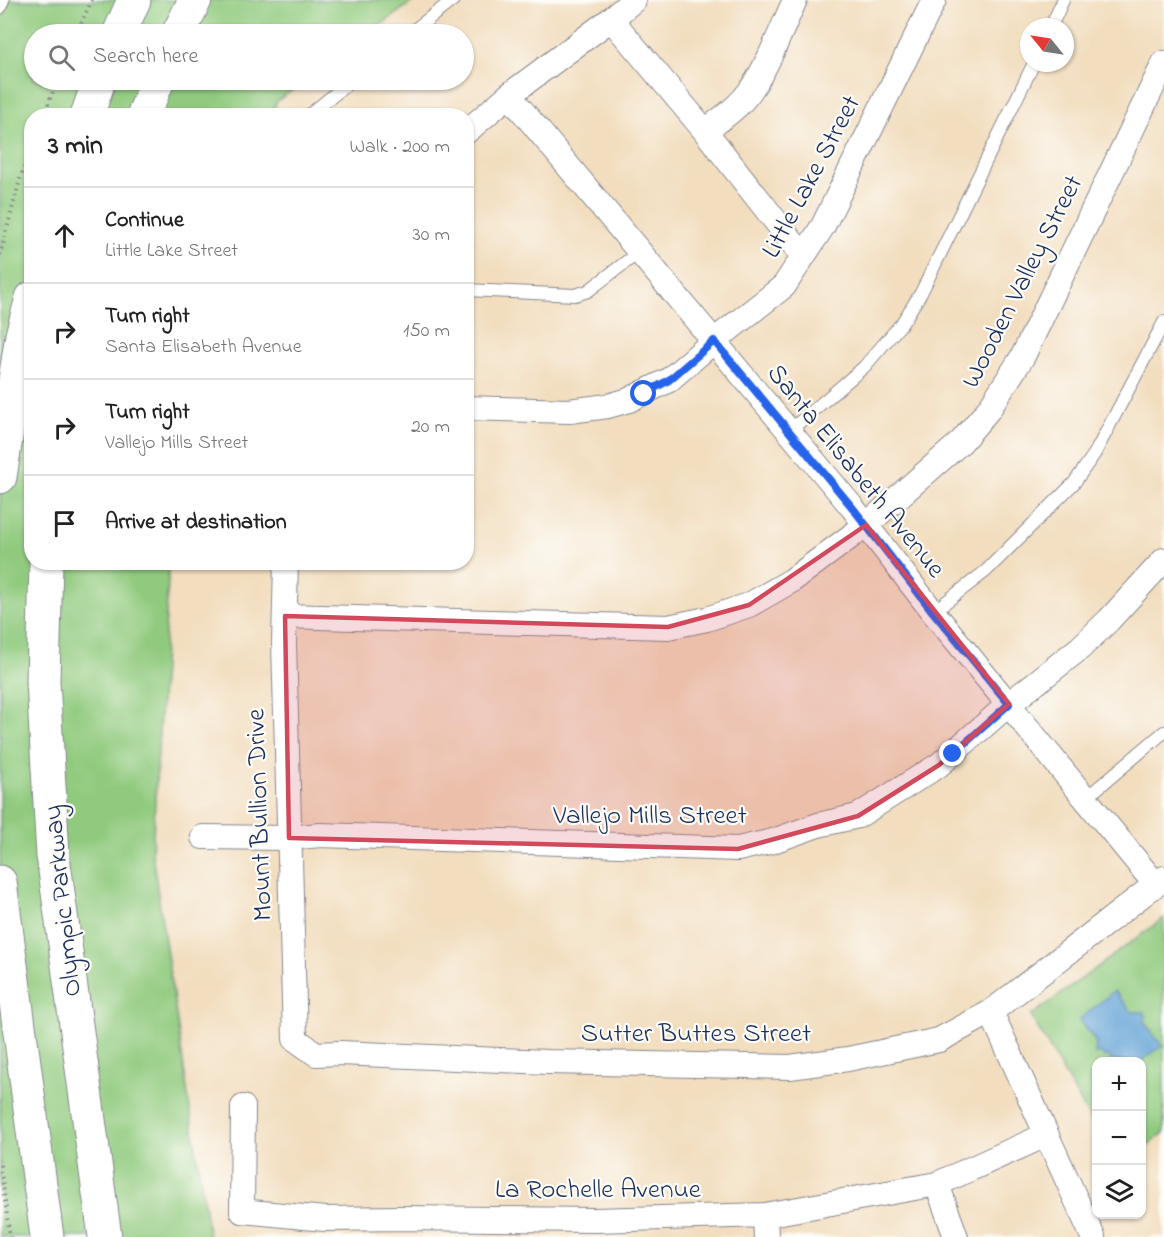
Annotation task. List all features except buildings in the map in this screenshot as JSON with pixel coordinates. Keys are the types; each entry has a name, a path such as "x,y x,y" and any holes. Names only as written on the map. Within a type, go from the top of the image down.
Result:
{"main road":[{"path":"123,24 134,0"},
{"path":"183,24 195,0"},
{"path":"90,108 96,90"},
{"path":"146,108 154,90"},
{"path":"0,477 24,328"},
{"name":"Olympic Parkway","path":"46,570 43,681 53,856 105,1237"},
{"name":"Olympic Parkway","path":"0,882 47,1237"}],"street":[{"path":"474,125 509,95 634,0"},
{"path":"705,131 736,107 750,92 762,72 795,0"},
{"name":"Little Lake Street","path":"474,408 569,411 608,406 629,400 669,380 784,286 823,226 934,0"},
{"path":"611,19 705,131 803,256"},
{"name":"Wooden Valley Street","path":"285,616 668,627 707,619 749,605 791,581 866,525 961,442 989,409 1023,356 1164,63"},
{"name":"Santa Elisabeth Avenue","path":"509,95 866,525 933,612 1086,798 1160,881"},
{"name":"Vallejo Mills Street","path":"203,837 321,836 738,849 774,841 818,825 858,816 939,765 1009,704 1080,648 1116,613 1164,560"},
{"name":"Mount Bullion Drive","path":"286,570 284,643 295,1040 316,1054"},
{"name":"Sutter Buttes Street","path":"316,1054 790,1067 848,1059 939,1040 991,1012 1160,881"},
{"path":"991,1012 1093,1237"},
{"name":"La Rochelle Avenue","path":"243,1107 242,1211 324,1228 765,1226 937,1184 1046,1135"},
{"path":"937,1184 956,1237"}],"lane":[{"path":"0,8 3,0"},
{"path":"422,24 453,0"},
{"path":"1055,18 1063,0"},
{"path":"788,432 864,367 902,323 921,293 1030,72"},
{"path":"319,108 340,90"},
{"path":"474,290 575,295 588,291 639,252"},
{"path":"933,612 986,571 1074,483 1095,453 1164,322"},
{"path":"1086,798 1164,732"}],"path":[{"path":"80,24 92,0"},
{"path":"47,108 53,90"},
{"path":"0,255 24,168"},
{"path":"0,1165 10,1237"}],"highlighted area":[{"path":"866,525 1009,704 939,765 858,816 738,849 289,838 285,616 668,627 749,605"}],"green space":[{"path":"0,0 415,0 382,24 24,24 24,90 292,90 277,101 274,108 24,108 24,570 169,570 152,853 209,1237 0,1237"},
{"path":"1164,918 1164,1133 1146,1146 1146,1057 1092,1057 1092,1122 1031,1016"}],"water":[{"path":"1114,991 1132,1012 1144,1012 1146,1016 1144,1022 1162,1046 1146,1057 1109,1057 1108,1055 1104,1057 1102,1054 1095,1054 1096,1042 1079,1020"}],"route":[{"path":"644,394 669,380 714,341 852,507 933,612 1009,704 953,754"}]}
